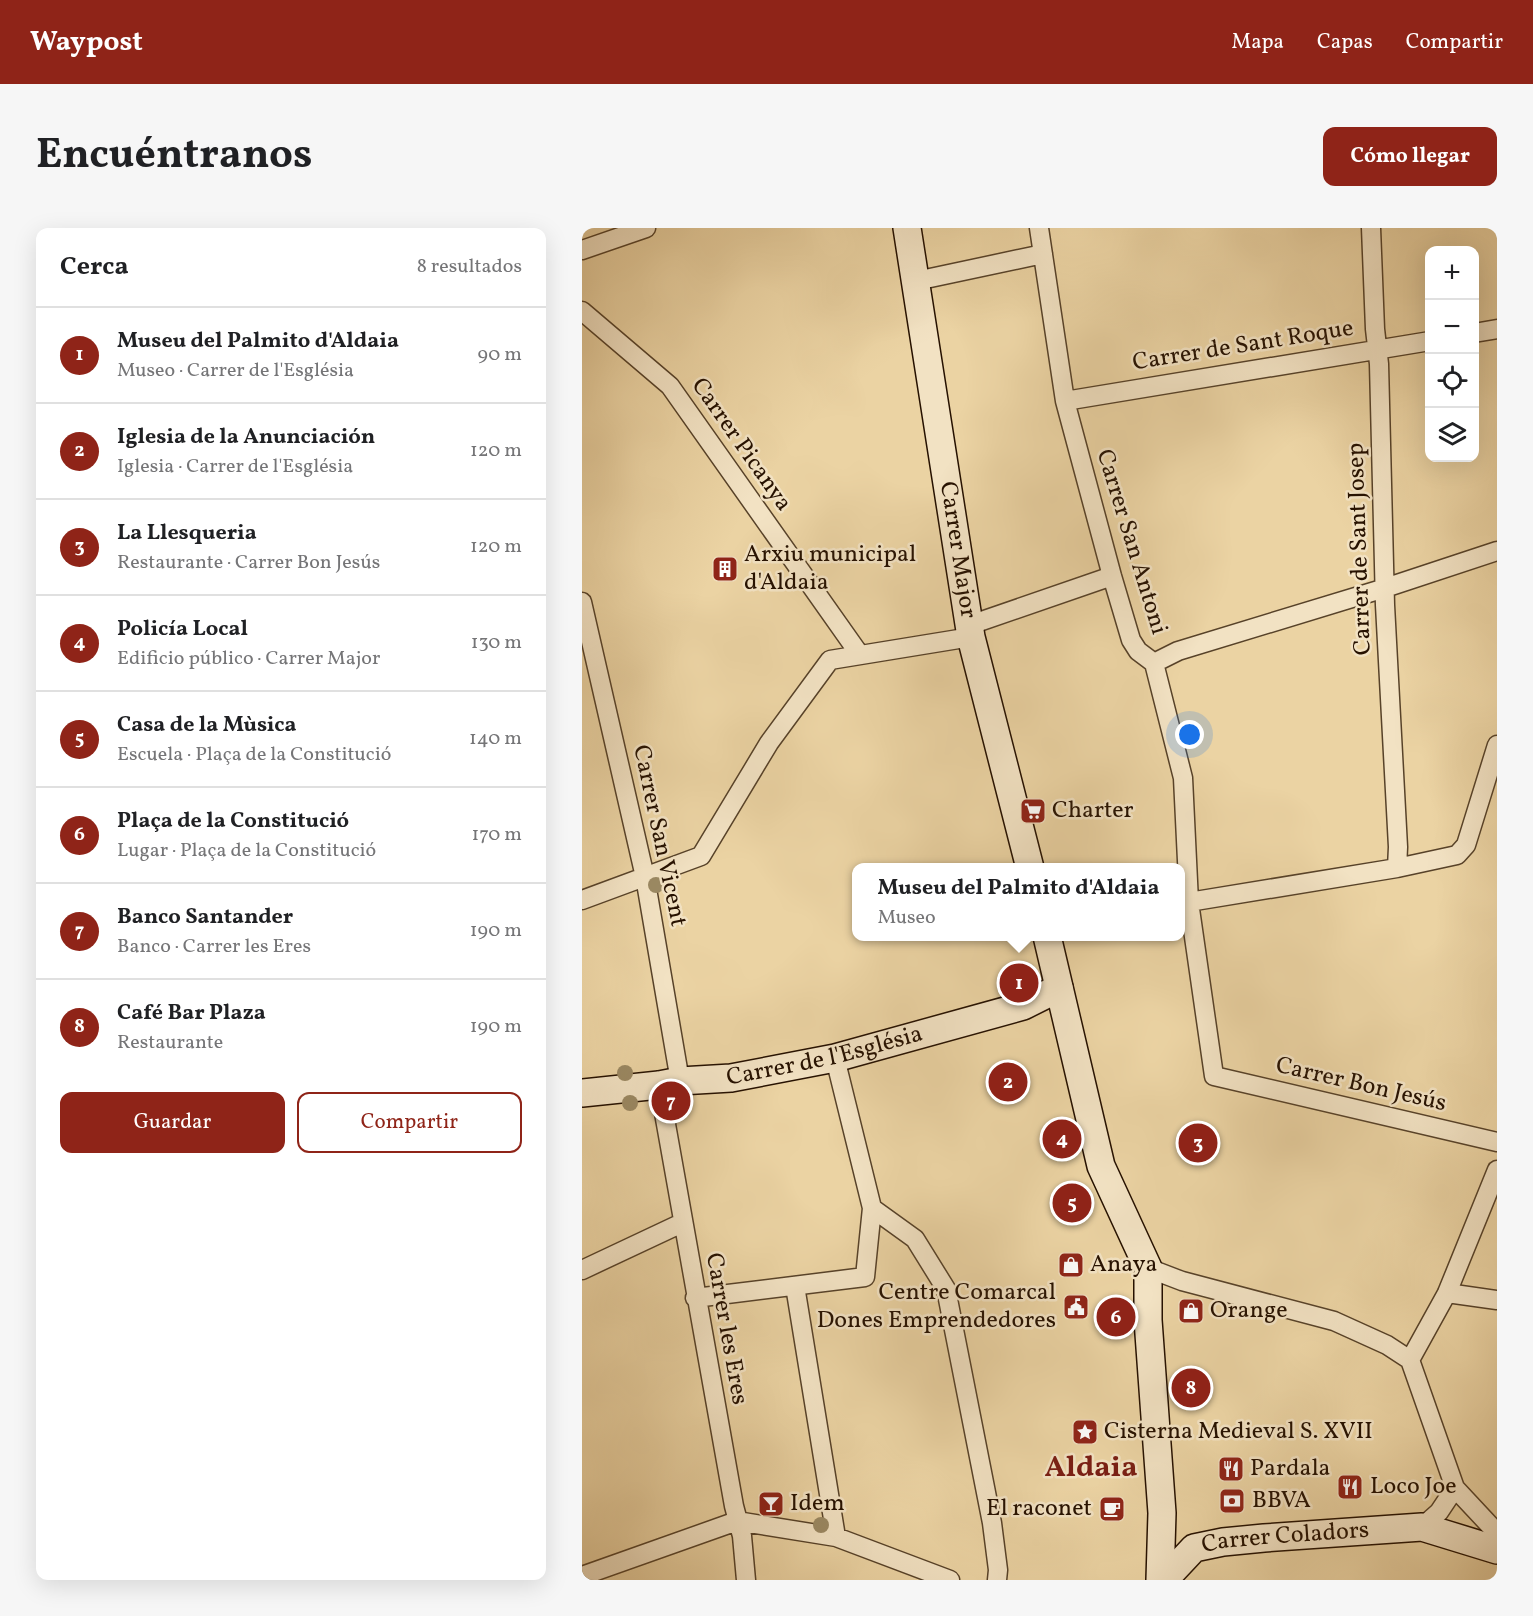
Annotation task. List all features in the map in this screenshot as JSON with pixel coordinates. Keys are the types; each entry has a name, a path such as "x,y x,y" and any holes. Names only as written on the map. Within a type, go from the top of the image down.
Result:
{"street":[{"path":"582,250 646,228"},
{"name":"Carrer Major","path":"907,228 970,631 1029,863"},
{"name":"Carrer San Antoni","path":"1039,228 1065,401 1131,640 1138,651 1154,663 1184,778 1189,902 1214,1076"},
{"name":"Carrer de Sant Josep","path":"1371,228 1378,349 1397,868"},
{"path":"916,281 1043,254"},
{"name":"Carrer Picanya","path":"582,312 670,386 860,655"},
{"path":"1479,332 1497,329"},
{"name":"Carrer de Sant Roque","path":"1065,401 1425,342"},
{"path":"1154,663 1178,651 1385,588 1497,551"},
{"path":"582,900 701,856 769,743 830,660 970,631 1112,576"},
{"name":"Carrer San Vicent","path":"582,602 645,877 670,1083"},
{"path":"1189,902 1397,868 1457,855 1466,845 1497,745"},
{"path":"1048,941 1101,1166 1148,1268 1148,1320 1162,1513 1162,1580"},
{"name":"Carrer de l'Església","path":"582,1093 731,1078 835,1058 1023,1006 1059,988"},
{"path":"695,1298 865,1276 872,1208 835,1058"},
{"name":"Carrer Bon Jesús","path":"1214,1076 1497,1142"},
{"name":"Carrer les Eres","path":"670,1083 682,1223 741,1536 746,1580"},
{"path":"1410,1360 1446,1293 1497,1170"},
{"path":"872,1208 915,1239 946,1289 992,1523 998,1570 997,1580"},
{"path":"582,1270 682,1223"},
{"path":"1148,1268 1182,1281 1334,1322 1387,1345 1410,1360 1455,1488 1497,1533"},
{"path":"795,1286 836,1537"},
{"path":"1446,1293 1497,1300"},
{"path":"1422,1527 1439,1512 1455,1488"},
{"path":"1160,1489 1176,1533 1194,1548"},
{"path":"582,1576 738,1521 836,1537 950,1580"},
{"name":"Carrer Coladors","path":"1162,1580 1194,1548 1243,1540 1422,1527 1497,1550"}],"place":[{"name":"Arxiu municipal d'Aldaia","path":"725,569"},
{"name":"Charter","path":"1033,811"},
{"name":"Museu del Palmito d'Aldaia","path":"1019,983"},
{"name":"Iglesia de la Anunciación","path":"1008,1082"},
{"name":"Banco Santander","path":"671,1101"},
{"name":"Policía Local","path":"1062,1139"},
{"name":"La Llesqueria","path":"1198,1143"},
{"name":"Casa de la Mùsica","path":"1072,1203"},
{"name":"Anaya","path":"1071,1265"},
{"name":"Centre Comarcal Dones Emprendedores","path":"1076,1307"},
{"name":"Orange","path":"1191,1311"},
{"name":"Plaça de la Constitució","path":"1116,1317"},
{"name":"Café Bar Plaza","path":"1191,1388"},
{"name":"Cisterna Medieval S. XVII","path":"1085,1432"},
{"name":"Pardala","path":"1231,1469"},
{"name":"Loco Joe","path":"1350,1487"},
{"name":"BBVA","path":"1232,1501"},
{"name":"Idem","path":"771,1504"},
{"name":"El raconet","path":"1112,1509"}],"district":[{"name":"Aldaia","path":"1091,1468"}]}
